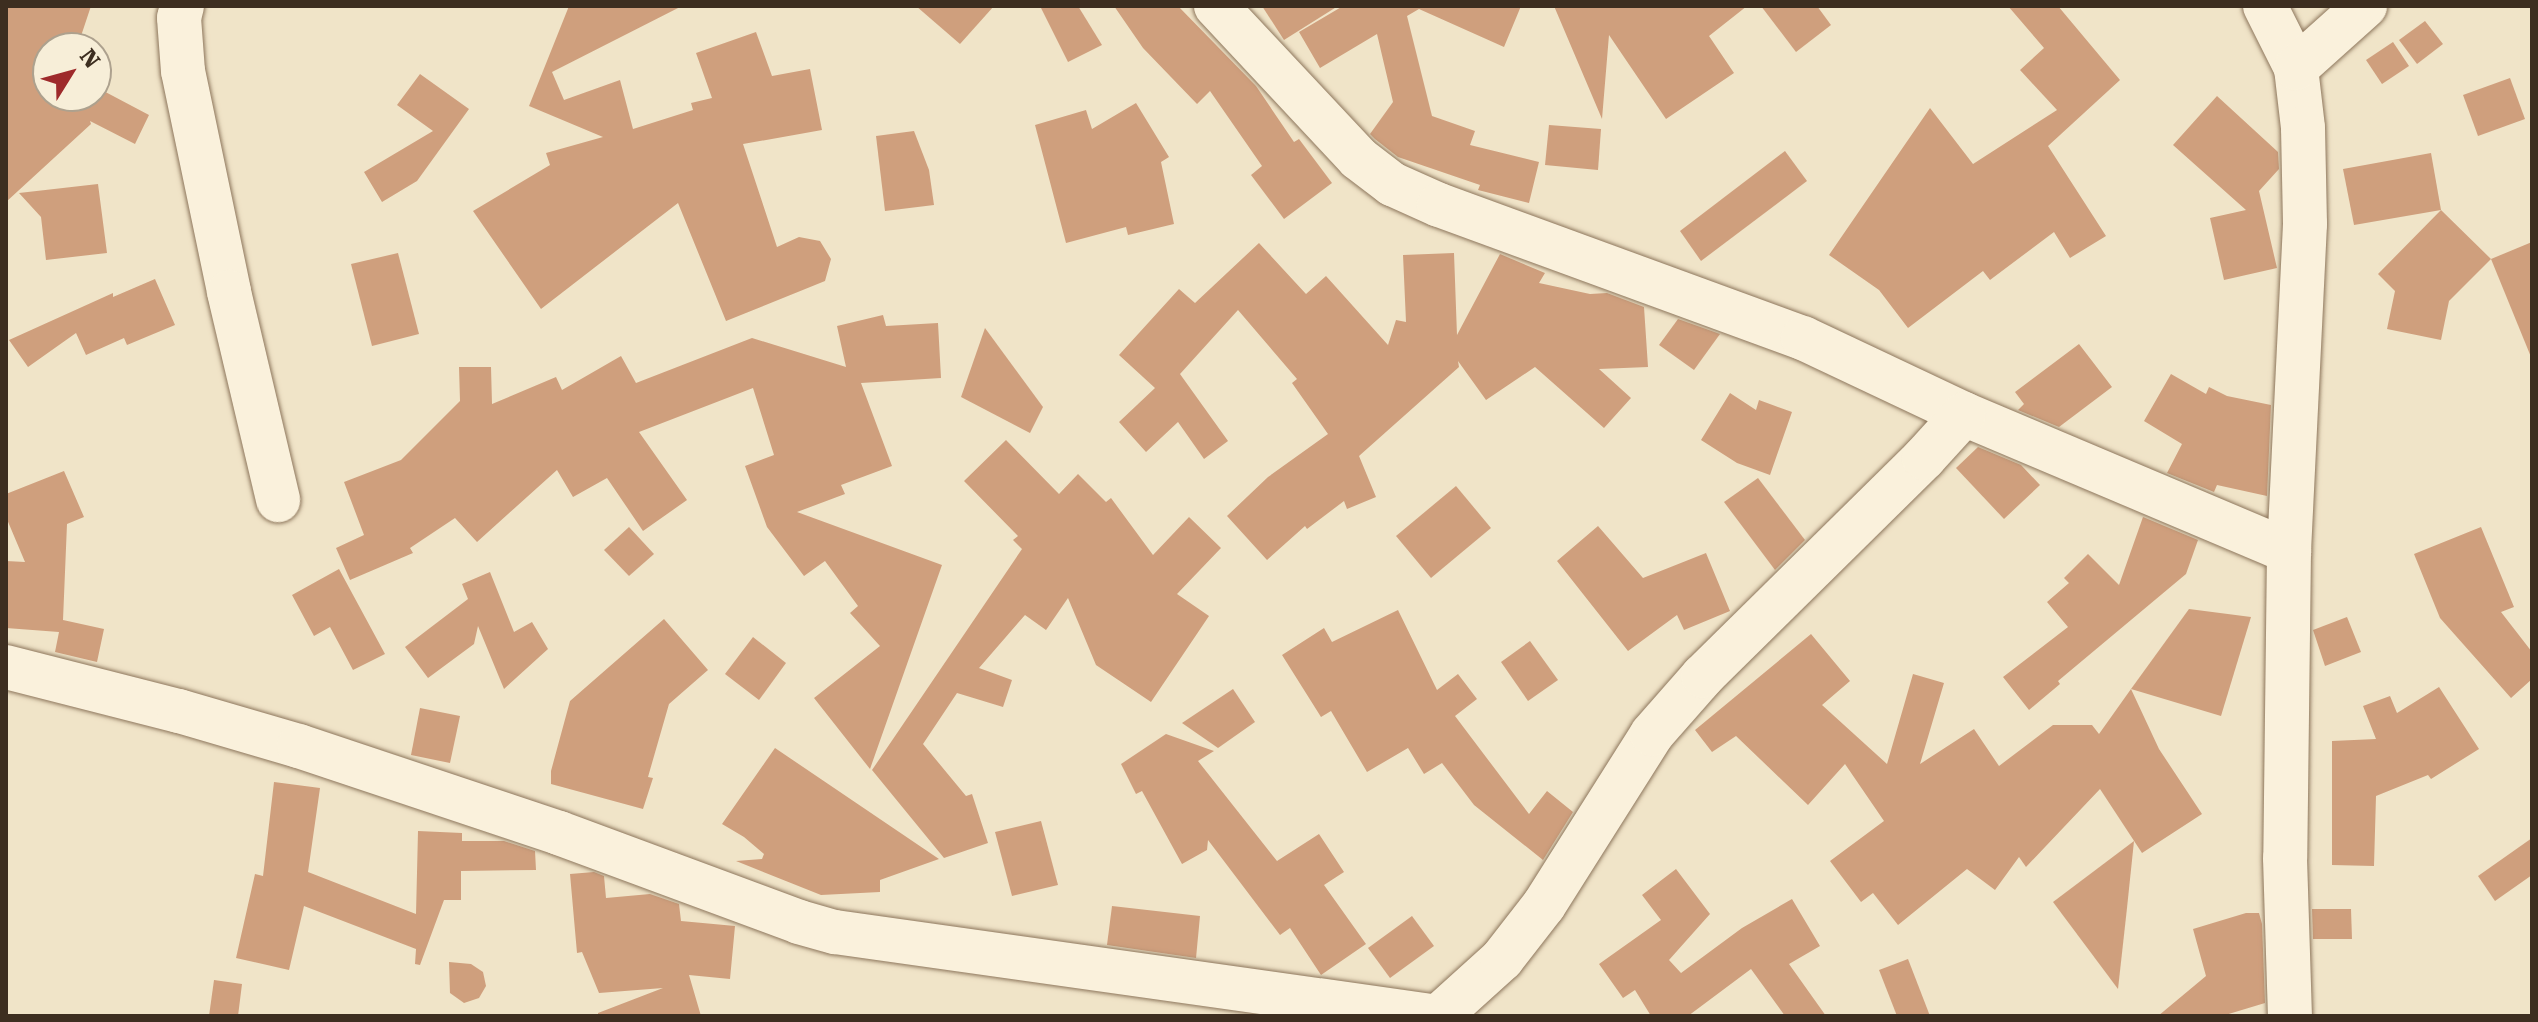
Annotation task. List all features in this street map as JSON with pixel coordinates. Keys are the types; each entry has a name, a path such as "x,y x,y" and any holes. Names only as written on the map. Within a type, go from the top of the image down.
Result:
{"street":[{"path":"182,6 179,18 183,71 229,292 278,500"},
{"path":"1216,6 1358,158 1392,184 1439,205 1803,338 1964,414 2289,551"},
{"path":"2265,6 2296,68 2303,128 2305,224 2289,551 2285,858 2290,1016"},
{"path":"2296,68 2365,6"},
{"path":"1439,1016 1502,959 1544,905 1652,734 1703,676 1924,458 1964,414"},
{"path":"6,667 179,711 299,746 559,833 799,922 835,932 1431,1016"}],"building":[{"path":"6,6 91,6 82,32 32,32 32,112 112,112 112,95 149,115 135,144 90,121 91,124 6,202"},
{"path":"569,6 682,6 552,72 564,100 620,80 633,129 693,110 691,103 712,98 696,53 756,32 772,76 810,69 822,130 743,144 777,247 799,237 820,241 831,259 825,281 726,321 678,203 541,309 473,211 550,165 546,153 603,137 529,106"},
{"path":"916,6 994,6 960,44"},
{"path":"1040,6 1078,6 1102,45 1068,62"},
{"path":"1114,6 1178,6 1256,86 1294,142 1299,139 1332,183 1284,219 1251,175 1262,166 1210,91 1197,104 1143,48"},
{"path":"1262,6 1338,6 1284,40"},
{"path":"1343,6 1521,6 1504,47 1419,9 1407,16 1432,116 1475,131 1470,145 1539,162 1529,203 1478,190 1480,185 1398,157 1370,134 1393,102 1377,34 1320,68 1299,32"},
{"path":"1554,6 1747,6 1709,36 1734,73 1666,119 1609,35 1602,119"},
{"path":"1761,6 1817,6 1831,25 1796,52"},
{"path":"2008,6 2058,6 2120,80 2048,146 2106,236 2070,258 2054,232 1990,280 1983,271 1908,328 1879,290 1829,255 1930,108 1973,164 2057,110 2020,70 2044,48"},
{"path":"2425,21 2443,44 2417,64 2399,40"},
{"path":"2393,42 2409,66 2382,84 2366,60"},
{"path":"420,74 469,109 417,181 382,202 364,172 433,131 397,105"},
{"path":"2510,78 2525,119 2478,136 2463,95"},
{"path":"2217,96 2278,152 2279,169 2259,191 2277,268 2224,280 2210,218 2246,210 2173,145"},
{"path":"1136,103 1169,157 1161,162 1174,224 1128,235 1126,227 1066,243 1035,125 1086,110 1092,129"},
{"path":"1549,125 1601,129 1598,170 1545,165"},
{"path":"914,131 929,170 934,205 885,211 876,136"},
{"path":"1785,151 1807,181 1701,261 1680,231"},
{"path":"2431,153 2441,210 2354,225 2343,169"},
{"path":"98,184 107,253 46,260 41,217 19,193"},
{"path":"2441,210 2491,259 2449,301 2441,340 2387,329 2395,291 2378,274"},
{"path":"2532,242 2532,357 2531,357 2491,259"},
{"path":"1259,243 1306,294 1326,276 1388,345 1396,320 1406,322 1403,255 1454,253 1457,335 1500,254 1545,273 1539,283 1590,294 1607,293 1644,307 1648,367 1599,369 1631,398 1604,428 1535,367 1486,400 1458,361 1459,367 1359,456 1376,497 1347,509 1344,501 1307,529 1305,526 1267,560 1227,516 1268,477 1328,434 1292,383 1297,379 1238,310 1180,374 1228,441 1204,459 1178,422 1146,452 1119,422 1155,388 1119,355 1179,289 1195,303"},
{"path":"398,253 419,334 372,346 351,264"},
{"path":"155,279 175,325 127,345 124,338 86,355 76,333 28,367 9,340 113,293 113,297"},
{"path":"883,315 886,326 938,323 941,378 861,383 892,466 841,485 845,494 797,512 942,565 870,769 814,698 880,646 850,613 858,606 825,561 804,576 767,527 745,466 774,455 753,388 639,432 687,500 643,531 607,478 573,497 557,470 477,542 455,518 410,548 413,553 350,580 336,548 364,535 344,482 401,460 460,401 459,367 491,367 492,404 556,377 562,390 621,356 636,383 752,338 846,367 837,326"},
{"path":"1678,319 1720,334 1694,370 1659,345"},
{"path":"985,328 1043,407 1030,433 961,397"},
{"path":"2079,344 2112,387 2059,427 2018,410 2024,404 2015,392"},
{"path":"2171,374 2206,394 2209,387 2227,396 2271,405 2267,496 2217,485 2214,492 2167,473 2182,444 2144,421"},
{"path":"1730,393 1756,410 1759,400 1792,412 1770,475 1737,463 1701,440"},
{"path":"1006,440 1059,494 1078,474 1106,502 1111,498 1153,555 1189,517 1221,548 1177,594 1209,616 1151,702 1096,665 1068,598 1046,630 1025,615 979,668 1012,680 1003,707 957,693 923,744 966,796 972,794 988,843 944,858 872,770 1022,549 1013,540 1018,536 964,481"},
{"path":"1978,447 2021,465 2040,485 2004,519 1956,468"},
{"path":"64,471 84,517 67,524 63,620 104,629 97,662 55,652 59,632 6,628 6,561 25,562 6,517 6,494"},
{"path":"1758,478 1805,540 1775,570 1724,502"},
{"path":"1456,486 1491,528 1431,578 1396,536"},
{"path":"2143,517 2198,540 2186,574 2058,681 2060,684 2029,710 2003,677 2068,627 2047,602 2069,583 2064,578 2088,554 2119,585"},
{"path":"1598,526 1643,578 1706,553 1730,611 1684,630 1677,615 1628,651 1557,561"},
{"path":"629,527 654,554 629,576 604,550"},
{"path":"2481,527 2514,607 2501,612 2532,652 2532,679 2511,698 2440,618 2414,554"},
{"path":"339,569 385,654 353,670 330,627 314,636 292,595"},
{"path":"490,572 514,632 532,622 548,649 504,689 478,626 474,644 428,678 405,647 468,599 462,584"},
{"path":"2189,609 2251,617 2221,716 2131,689"},
{"path":"1398,610 1437,690 1458,674 1477,699 1455,716 1529,814 1547,791 1573,812 1543,860 1474,805 1442,763 1424,774 1408,748 1367,772 1331,711 1321,717 1282,655 1324,628 1332,642"},
{"path":"2347,617 2361,652 2325,666 2313,630"},
{"path":"664,619 708,670 669,704 648,777 653,778 643,809 551,784 551,771 570,701"},
{"path":"1811,634 1850,681 1822,705 1887,764 1913,674 1944,683 1920,764 1974,729 1999,766 2053,725 2092,725 2099,734 2131,689 2159,749 2202,814 2142,853 2100,789 2026,867 2019,857 1995,890 1967,869 1898,925 1873,893 1861,902 1830,861 1884,821 1845,764 1808,805 1736,736 1712,752 1695,730"},
{"path":"753,637 786,663 759,700 725,674"},
{"path":"1530,641 1558,680 1528,701 1501,662"},
{"path":"2439,687 2479,749 2431,779 2428,775 2376,796 2374,866 2332,865 2332,741 2376,739 2363,706 2390,696 2397,713"},
{"path":"1233,689 1255,722 1218,748 1182,723"},
{"path":"420,708 460,716 450,763 411,755"},
{"path":"1166,734 1214,751 1198,761 1277,861 1319,834 1344,872 1324,885 1366,944 1321,975 1290,928 1280,935 1208,840 1207,850 1182,864 1142,791 1136,794 1121,764"},
{"path":"775,748 939,859 880,880 880,892 821,895 736,861 762,859 764,854 722,824"},
{"path":"274,782 320,788 308,872 416,914 418,831 462,833 462,841 504,841 535,851 536,870 461,871 461,900 444,900 420,965 415,964 416,949 304,906 289,970 236,958 255,874 263,876"},
{"path":"1041,821 1058,885 1012,896 995,832"},
{"path":"2532,838 2532,875 2495,901 2478,876"},
{"path":"2134,841 2127,908 2118,989 2053,902"},
{"path":"1676,869 1710,914 1669,960 1681,973 1742,928 1792,899 1820,946 1789,964 1826,1016 1785,1016 1751,969 1688,1016 1651,1016 1635,990 1623,998 1599,964 1661,920 1642,895"},
{"path":"594,872 604,876 606,898 650,894 679,904 681,921 735,926 730,979 689,975 701,1016 598,1016 598,1013 663,988 599,993 582,952 577,953 570,874"},
{"path":"1112,906 1200,916 1196,958 1107,945"},
{"path":"2312,909 2351,909 2352,939 2313,939"},
{"path":"2246,913 2259,913 2262,924 2265,1003 2222,1016 2158,1016 2206,976 2193,929"},
{"path":"1412,916 1434,946 1390,978 1368,948"},
{"path":"1908,959 1930,1016 1897,1016 1879,970"},
{"path":"449,962 471,964 483,972 486,986 479,998 464,1003 450,993"},
{"path":"214,980 242,984 238,1016 209,1016"}]}
